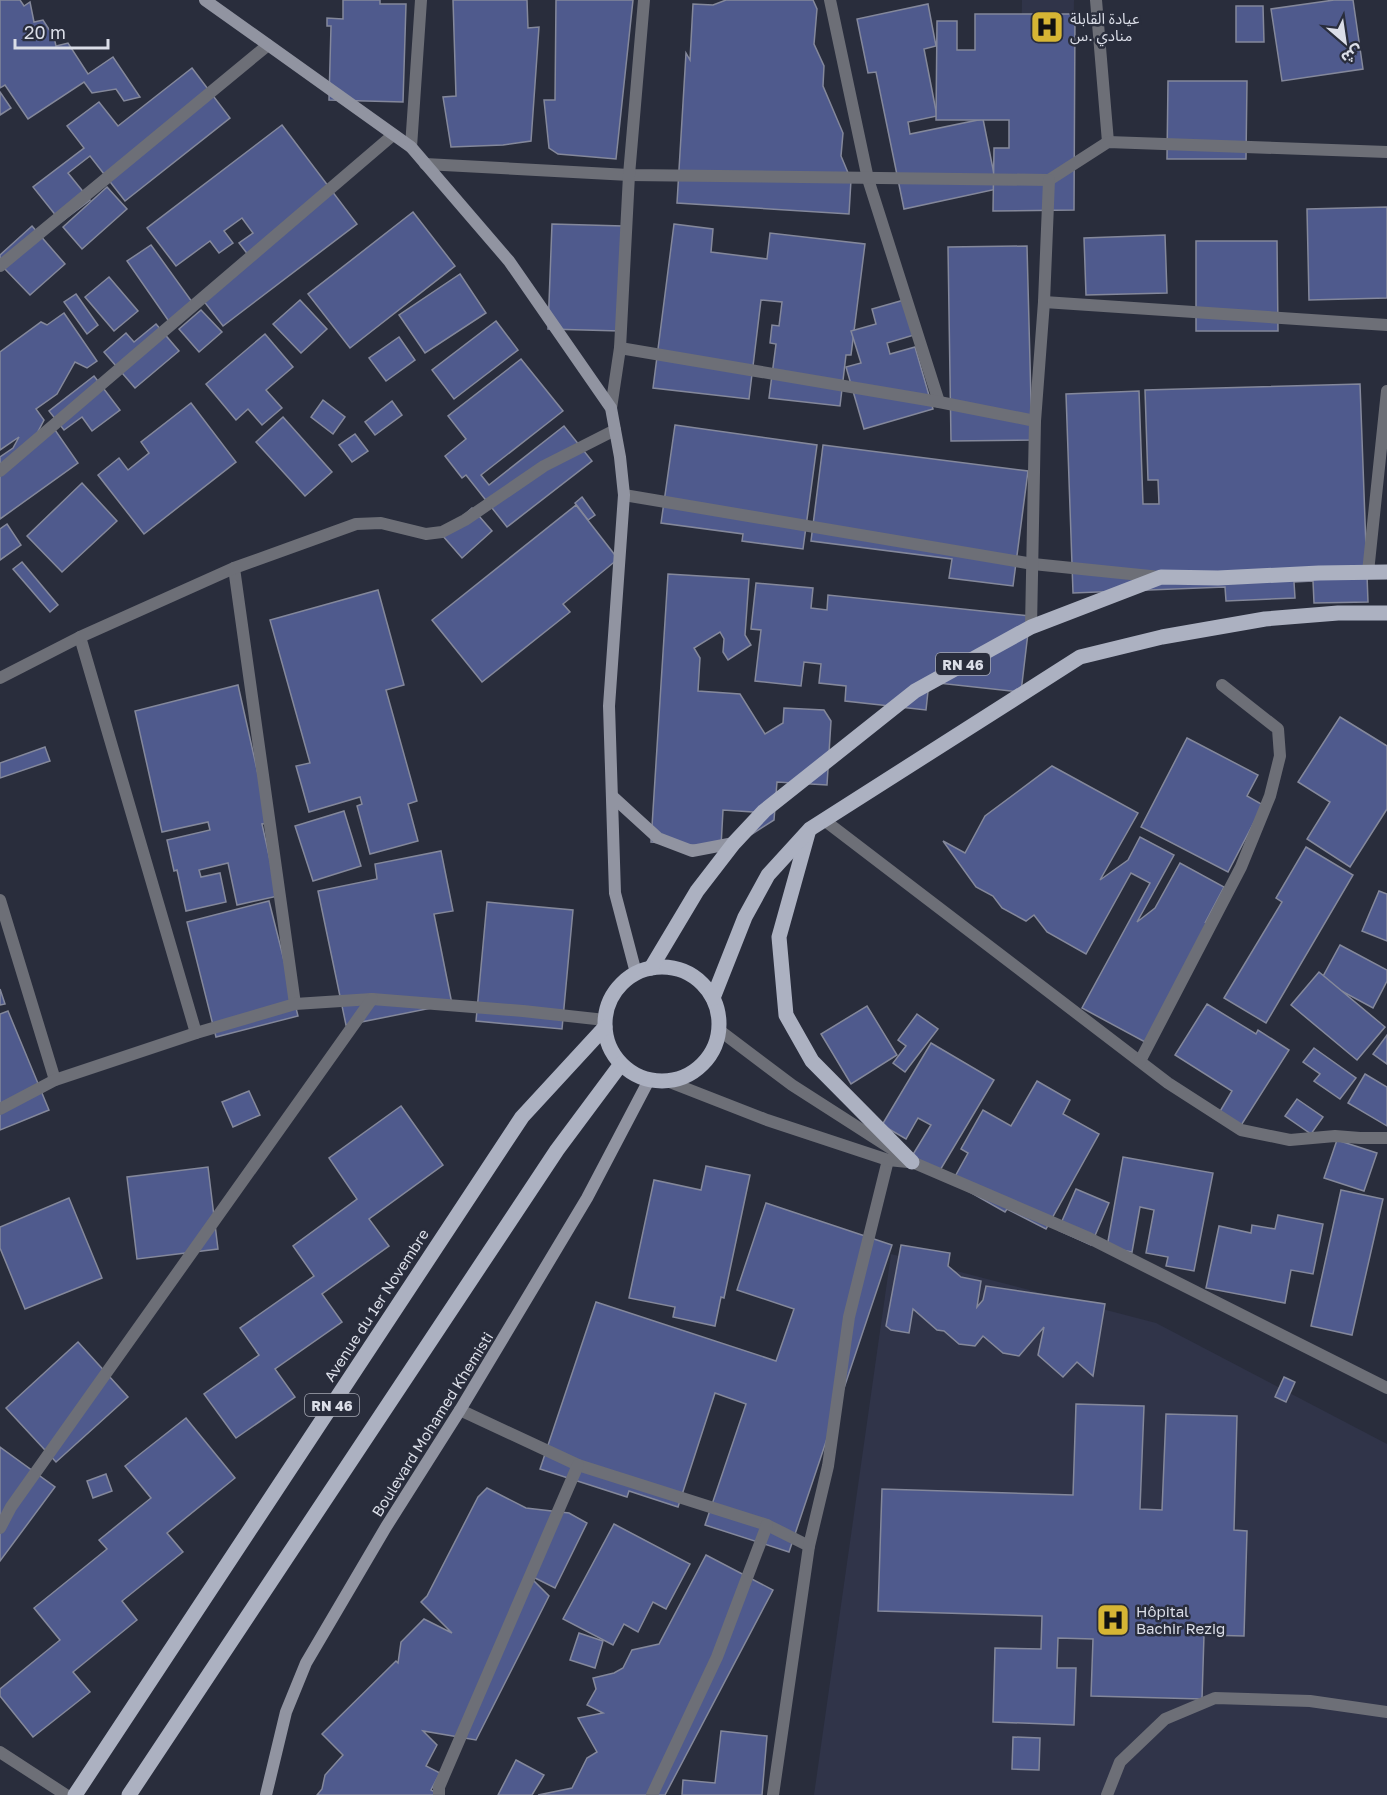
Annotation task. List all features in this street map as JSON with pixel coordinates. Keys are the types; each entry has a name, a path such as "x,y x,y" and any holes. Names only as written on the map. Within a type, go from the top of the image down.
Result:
{"main road":[{"path":"205,0 411,147 509,261 611,408 624,495 609,706 615,893 636,974"},
{"name":"RN 46","path":"651,968 697,891 734,843 764,811 915,691 1031,627 1161,577 1218,579 1319,573 1387,572"},
{"path":"713,998 745,918 768,875 810,829 1080,657 1161,637 1265,619 1338,613 1387,614"},
{"path":"612,796 658,838 692,851 734,843"},
{"path":"810,829 779,937 786,1015 812,1061 912,1162"},
{"path":"669,967 687,973 702,983 713,998 718,1013 719,1029 715,1045 707,1059 696,1070 667,1081 649,1080 634,1074 621,1064 607,1040 605,1024 608,1006 614,993 624,982 651,968 669,967"},
{"name":"Avenue du 1er Novembre","path":"75,1795 522,1117 605,1024"},
{"name":"RN 46","path":"129,1795 557,1150 621,1064"},
{"name":"Boulevard Mohamed Khemisti","path":"266,1795 286,1712 306,1663 386,1527 460,1410 587,1198 649,1080"}],"street":[{"path":"411,147 421,0"},
{"path":"611,408 620,348 629,175 644,0"},
{"path":"830,0 868,179 939,402"},
{"path":"1096,0 1108,142"},
{"path":"0,266 268,45"},
{"path":"0,471 393,135"},
{"path":"425,164 629,175 1049,180 1108,142 1387,152"},
{"path":"1031,627 1035,421 1044,302 1049,180"},
{"path":"1044,302 1387,325"},
{"path":"620,348 939,402 1035,421"},
{"path":"1368,572 1387,391"},
{"path":"0,678 80,637 234,568 356,524 381,523 426,534 442,532 465,520 544,466 615,430"},
{"path":"624,495 1033,564 1161,577"},
{"path":"234,568 295,1004"},
{"path":"80,637 196,1033"},
{"path":"1140,1061 1241,867 1270,796 1280,756 1278,729 1222,685"},
{"path":"824,820 1184,1094 1241,1130 1290,1140 1335,1136 1387,1138"},
{"path":"0,900 55,1080"},
{"path":"0,1528 11,1507 372,999"},
{"path":"0,1109 55,1080 196,1033 295,1004 372,999 523,1011 605,1024"},
{"path":"719,1029 792,1085 912,1162 1089,1238 1387,1388"},
{"path":"667,1081 767,1120 888,1160 912,1162"},
{"path":"773,1795 809,1546 828,1466 849,1317 888,1160"},
{"path":"460,1410 578,1465 767,1525 809,1546"},
{"path":"439,1795 440,1786 578,1465"},
{"path":"652,1795 717,1657 767,1525"},
{"path":"1107,1795 1120,1762 1165,1719 1215,1698 1310,1701 1387,1712"},
{"path":"0,1752 66,1795"}],"shaded area":[{"name":"عيادة القابلة منادي .س","path":"1022,0 1074,0 1073,54 1021,54"},
{"name":"Hôpital Bachir Rezig","path":"891,1254 1156,1323 1387,1444 1387,1795 814,1795"}],"building":[{"path":"0,0 20,0 24,6 30,2 34,22 43,20 54,37 56,46 68,43 88,74 113,57 140,97 124,101 116,89 92,93 84,82 28,119 5,85 0,88"},
{"path":"343,0 380,0 380,4 406,4 403,102 329,100 331,26 327,26 327,18 343,19"},
{"path":"453,0 527,0 528,28 539,27 531,141 503,145 451,147 443,97 456,96"},
{"path":"556,0 633,0 616,159 558,154 549,148 544,100 555,100"},
{"path":"726,0 813,0 817,9 814,44 824,66 823,86 843,133 841,156 851,180 849,214 677,203 686,53 690,60 693,4 713,5"},
{"path":"1334,0 1353,0 1363,69 1282,81 1271,9"},
{"path":"928,4 936,46 924,49 937,116 908,122 910,134 983,119 997,189 904,209 876,72 868,73 857,19"},
{"path":"1236,6 1263,6 1264,42 1236,42"},
{"path":"975,14 1075,14 1074,210 993,211 994,148 1009,148 1009,120 936,120 937,21 957,21 957,50 975,50"},
{"path":"192,68 230,118 125,201 90,156 68,173 90,200 61,222 33,187 84,148 67,126 99,102 118,126"},
{"path":"1168,81 1247,81 1246,159 1167,159"},
{"path":"0,92 11,108 0,115"},
{"path":"282,125 357,224 223,326 199,295 249,256 239,243 253,233 242,218 224,231 233,243 219,253 210,241 176,266 147,228"},
{"path":"107,187 127,209 82,249 63,227"},
{"path":"1387,207 1387,298 1309,300 1307,209"},
{"path":"413,212 455,266 350,348 308,294"},
{"path":"552,224 623,226 620,331 548,329"},
{"path":"674,224 713,229 711,252 767,259 770,233 865,244 851,355 846,355 840,406 769,398 776,344 770,343 772,325 779,326 782,302 761,300 749,399 653,388"},
{"path":"32,226 65,264 30,295 0,264 0,255"},
{"path":"1165,235 1167,293 1086,295 1084,238"},
{"path":"1196,241 1277,241 1278,331 1196,331"},
{"path":"151,245 195,306 170,323 127,261"},
{"path":"1027,246 1032,440 951,441 948,247"},
{"path":"460,274 486,313 425,353 399,315"},
{"path":"109,277 138,311 114,331 85,297"},
{"path":"76,294 98,325 87,334 64,302"},
{"path":"300,300 327,329 301,353 273,324"},
{"path":"904,300 914,335 887,343 890,354 915,347 933,409 864,429 846,367 861,363 851,331 876,324 872,309"},
{"path":"201,310 222,332 199,352 179,329"},
{"path":"64,313 97,361 87,368 75,362 57,394 36,409 44,420 32,443 53,427 78,463 0,519 0,457 13,448 19,437 0,450 0,352 41,322 47,325"},
{"path":"496,321 518,350 454,399 432,370"},
{"path":"156,324 179,351 135,388 104,352 126,333 134,342"},
{"path":"265,334 293,367 266,390 282,408 262,425 248,409 236,420 206,384"},
{"path":"399,337 415,360 386,381 369,358"},
{"path":"521,359 563,411 481,475 489,485 564,426 592,461 507,527 466,475 462,478 445,456 466,439 448,416"},
{"path":"94,376 120,410 92,431 82,417 64,430 49,411"},
{"path":"1360,384 1368,602 1314,603 1313,581 1294,582 1295,598 1226,601 1225,587 1073,593 1066,394 1139,391 1143,504 1159,504 1158,480 1148,480 1145,390"},
{"path":"323,400 345,417 333,434 311,417"},
{"path":"392,401 402,415 375,435 365,422"},
{"path":"191,403 236,462 144,534 98,475 119,458 128,470 149,453 141,442"},
{"path":"283,417 332,472 305,496 256,442"},
{"path":"675,425 817,445 803,549 742,541 743,534 661,523"},
{"path":"355,434 368,451 352,462 339,445"},
{"path":"823,445 1028,471 1013,586 949,578 952,559 811,541"},
{"path":"82,483 117,521 62,572 27,536"},
{"path":"582,497 595,515 588,520 575,503"},
{"path":"576,505 618,559 563,604 570,612 482,682 432,620"},
{"path":"472,508 492,531 462,558 442,535"},
{"path":"7,524 21,545 0,560 0,529"},
{"path":"22,562 58,605 50,612 13,569"},
{"path":"668,574 749,579 745,635 751,645 728,660 723,652 724,639 720,632 694,648 700,658 698,691 740,694 765,734 783,723 784,708 824,710 831,721 827,785 777,782 774,820 752,834 753,812 723,810 721,847 651,842"},
{"path":"756,583 813,588 811,608 827,610 828,595 1030,616 1021,692 929,682 926,710 845,701 846,686 819,683 821,664 804,662 801,686 755,681 761,630 751,629"},
{"path":"378,590 404,685 386,690 417,801 408,804 418,841 370,854 357,806 362,804 360,797 309,812 296,766 310,763 270,620"},
{"path":"238,685 269,823 262,824 278,896 237,905 228,863 199,870 201,877 220,873 226,902 186,911 177,870 174,871 167,840 210,830 208,822 162,832 135,711"},
{"path":"1340,717 1387,746 1387,809 1350,867 1307,839 1330,802 1298,782"},
{"path":"1187,738 1258,775 1247,796 1263,805 1228,872 1141,827"},
{"path":"45,747 50,761 0,778 0,763"},
{"path":"1052,766 1138,813 1100,880 1128,860 1140,837 1174,855 1137,922 1155,908 1180,863 1224,887 1205,923 1213,916 1145,1042 1082,1008 1150,883 1131,873 1086,954 1047,932 1034,915 1026,921 1002,908 993,896 976,887 943,841 965,853 985,816"},
{"path":"344,811 361,866 313,881 295,826"},
{"path":"1306,847 1353,875 1266,1023 1224,998 1282,902 1276,898"},
{"path":"441,851 453,911 434,914 452,1004 346,1025 318,891 377,879 375,864"},
{"path":"1379,891 1387,894 1387,941 1362,931"},
{"path":"269,901 298,1016 216,1037 187,922"},
{"path":"487,902 573,910 562,1029 476,1021"},
{"path":"1340,945 1387,970 1387,981 1373,1008 1321,980"},
{"path":"1319,972 1385,1027 1357,1060 1291,1005"},
{"path":"0,989 5,1004 0,1005"},
{"path":"1207,1004 1256,1034 1258,1030 1289,1050 1240,1127 1219,1113 1232,1091 1175,1055"},
{"path":"867,1006 897,1055 851,1084 821,1034"},
{"path":"8,1011 49,1110 0,1130 0,1014"},
{"path":"917,1014 938,1029 905,1072 893,1063 906,1046 898,1040"},
{"path":"1387,1035 1387,1064 1373,1054"},
{"path":"931,1043 994,1080 939,1172 912,1156 931,1125 918,1118 906,1139 882,1125"},
{"path":"1314,1048 1356,1078 1340,1099 1314,1081 1320,1074 1303,1062"},
{"path":"1365,1074 1387,1087 1387,1126 1348,1103"},
{"path":"1037,1081 1070,1100 1063,1114 1099,1134 1046,1229 1007,1209 1005,1212 952,1182 968,1153 961,1149 983,1110 1011,1126"},
{"path":"249,1091 260,1115 233,1127 222,1102"},
{"path":"1297,1099 1323,1117 1311,1134 1285,1116"},
{"path":"401,1106 443,1165 369,1219 389,1246 322,1294 342,1322 275,1369 295,1397 236,1438 204,1394 259,1355 240,1328 314,1276 293,1246 357,1199 329,1158"},
{"path":"1337,1140 1377,1153 1364,1191 1324,1178"},
{"path":"1123,1157 1213,1173 1194,1271 1166,1266 1168,1257 1146,1253 1154,1210 1140,1207 1132,1252 1107,1247"},
{"path":"706,1166 750,1175 724,1298 721,1297 715,1326 673,1317 675,1307 629,1298 654,1180 701,1190"},
{"path":"208,1167 218,1249 137,1259 127,1177"},
{"path":"1076,1189 1109,1203 1091,1245 1058,1230"},
{"path":"1341,1190 1383,1199 1352,1335 1311,1326"},
{"path":"69,1198 102,1278 25,1309 0,1248 0,1227"},
{"path":"766,1203 892,1245 789,1552 705,1525 746,1404 715,1393 678,1507 629,1491 627,1497 540,1469 596,1302 776,1361 794,1309 737,1290"},
{"path":"1278,1215 1323,1224 1313,1274 1291,1270 1285,1303 1206,1288 1219,1226 1251,1233 1252,1225 1275,1229"},
{"path":"901,1245 950,1253 948,1266 961,1277 981,1281 977,1307 983,1300 986,1286 1105,1304 1093,1376 1077,1362 1063,1377 1038,1355 1044,1327 1019,1356 1003,1353 983,1336 975,1346 959,1344 944,1331 937,1330 913,1309 909,1333 891,1330 886,1326"},
{"path":"78,1342 128,1397 56,1462 6,1408"},
{"path":"1284,1377 1295,1382 1286,1402 1275,1397"},
{"path":"1076,1404 1144,1406 1140,1509 1162,1510 1166,1414 1237,1416 1234,1530 1247,1531 1244,1636 1204,1635 1202,1699 1091,1696 1093,1639 1058,1638 1057,1668 1076,1668 1074,1725 993,1722 995,1648 1041,1649 1042,1616 878,1611 882,1489 1073,1495"},
{"path":"186,1418 235,1478 167,1533 183,1552 122,1601 137,1620 73,1672 90,1692 33,1737 0,1696 0,1689 60,1640 34,1608 107,1549 99,1540 151,1498 125,1466"},
{"path":"0,1447 55,1487 0,1561"},
{"path":"106,1474 112,1491 93,1498 87,1481"},
{"path":"487,1488 526,1508 569,1513 587,1523 555,1588 527,1574 549,1596 476,1740 423,1731 437,1745 426,1766 440,1773 431,1790 440,1795 317,1795 322,1789 325,1775 343,1755 322,1734 396,1661 398,1663 401,1642 424,1619 452,1633 421,1602 427,1596 478,1497"},
{"path":"614,1524 690,1564 666,1609 653,1602 638,1632 624,1624 613,1645 563,1619"},
{"path":"706,1555 773,1590 665,1795 538,1795 572,1788 587,1758 597,1752 578,1718 603,1713 587,1705 596,1689 593,1678 614,1673 623,1668 632,1650 659,1644"},
{"path":"579,1633 603,1641 595,1668 570,1660"},
{"path":"721,1731 767,1736 762,1795 682,1795 683,1780 715,1783"},
{"path":"1013,1737 1040,1738 1039,1770 1012,1769"},
{"path":"516,1760 544,1775 532,1795 498,1795"}],"place":[{"name":"عيادة القابلة منادي .س","path":"1047,27"},
{"name":"Hôpital Bachir Rezig","path":"1113,1620"}]}
